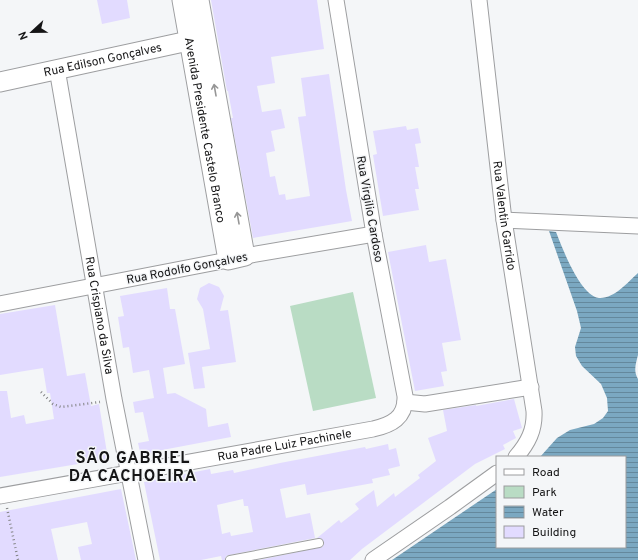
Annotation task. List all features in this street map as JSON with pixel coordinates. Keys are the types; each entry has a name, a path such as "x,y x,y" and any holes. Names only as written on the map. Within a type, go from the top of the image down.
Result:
{"street":[{"name":"Avenida Presidente Castelo Branco","path":"182,0 197,38 236,258"},
{"name":"Avenida Presidente Castelo Branco","path":"197,38 199,0"},
{"name":"Rua Virgilio Cardoso","path":"336,0 403,409"},
{"name":"Rua Valentin Garrido","path":"479,0 504,220 534,411 534,429 530,438 517,456"},
{"name":"Rua Edilson Gonçalves","path":"0,82 197,38"},
{"name":"Rua Crispiano da Silva","path":"57,70 114,399 146,560"},
{"path":"504,220 638,226"},
{"name":"Rua Rodolfo Gonçalves","path":"0,304 236,258 374,234"},
{"path":"403,409 425,404 531,387"},
{"name":"Rua Padre Luiz Pachinele","path":"2,496 128,472 373,429 392,422 403,409"},
{"path":"373,560 450,507 496,473"}],"lane":[{"path":"230,560 319,543"}],"path":[{"path":"40,392 53,404 61,407 114,399"},
{"path":"2,496 18,560"}],"green space":[{"path":"353,292 376,398 313,411 290,306"}],"water":[{"path":"549,231 556,232 573,270 585,289 592,295 599,298 610,296 638,273 638,355 635,370 638,379 638,560 392,560 496,490 496,548 626,548 626,456 541,456 557,438 570,430 594,424 603,418 608,411 607,398 601,384 582,366 576,356 575,347 581,328 577,311"}],"building":[{"path":"97,0 127,0 130,18 102,24"},
{"path":"211,0 317,0 324,49 271,57 275,83 257,86 262,112 281,109 285,128 271,131 275,151 266,153 270,177 275,176 279,195 285,194 286,200 310,196 298,117 306,116 301,78 329,74 352,221 253,238"},
{"path":"406,126 407,130 418,128 421,143 415,144 419,167 415,167 419,189 415,189 419,210 383,216 373,155 377,154 373,131"},
{"path":"426,245 429,262 446,259 461,340 442,343 447,371 441,372 444,386 415,391 388,252"},
{"path":"209,283 219,287 224,296 220,311 228,310 236,362 202,367 205,388 194,389 188,353 210,349 203,309 197,299 200,288"},
{"path":"167,288 170,309 175,309 185,364 163,368 167,394 175,393 206,409 208,427 228,423 231,437 157,451 157,453 141,456 138,443 149,441 143,412 135,413 133,402 154,398 149,370 133,373 129,347 123,348 118,317 124,316 120,296"},
{"path":"55,305 67,376 85,373 91,406 99,404 108,459 0,477 0,391 7,391 11,418 24,415 26,424 54,419 50,393 47,393 43,368 0,375 0,314"},
{"path":"514,399 522,428 513,431 516,438 503,445 505,449 475,464 362,549 350,560 259,560 322,547 324,544 323,540 317,538 339,520 341,523 359,509 355,504 374,490 377,507 394,493 395,497 420,478 418,475 436,461 428,438 447,431 443,410"},
{"path":"388,444 389,450 396,448 400,466 388,469 390,475 372,479 373,483 307,495 305,484 280,489 286,518 310,513 315,538 229,555 226,556 225,560 222,560 221,556 201,560 160,560 144,482 210,469 211,474 233,470 234,473 365,447 366,449","holes":["243,499 244,506 248,506 253,532 231,536 230,532 222,534 217,505"]},
{"path":"121,489 136,560 81,560 78,547 92,544 87,522 51,529 58,560 0,560 0,512"}],"district":[{"name":"SÃO GABRIEL DA CACHOEIRA","path":"133,466"}]}
